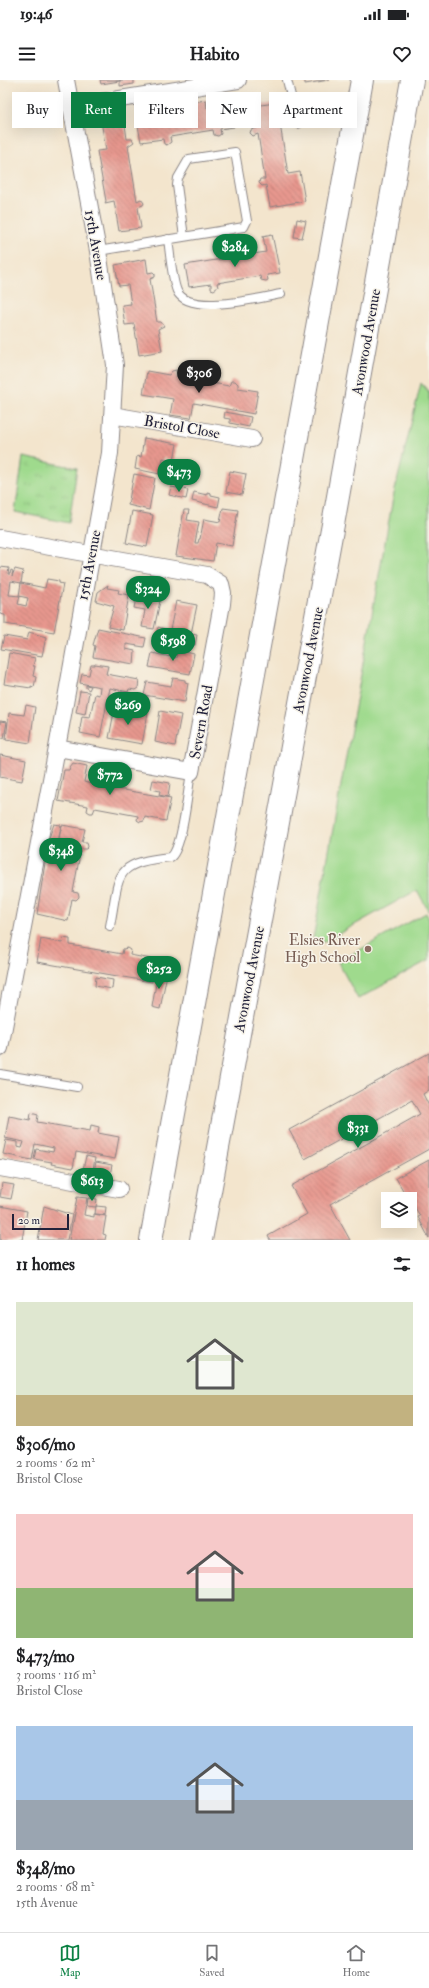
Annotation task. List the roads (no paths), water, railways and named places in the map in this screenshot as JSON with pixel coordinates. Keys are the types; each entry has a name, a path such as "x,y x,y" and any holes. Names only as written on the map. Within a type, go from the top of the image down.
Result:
{"main road":[{"path":"151,1240 362,80"},
{"name":"Avonwood Avenue","path":"201,1240 334,519 412,80"}],"street":[{"name":"15th Avenue","path":"0,1048 57,748 90,554 110,453 115,365 98,251 66,80"},
{"path":"70,107 238,80"},
{"name":"Bristol Close","path":"112,415 252,439"},
{"path":"0,538 90,554"},
{"name":"Severn Road","path":"57,748 191,772 222,604 223,593 221,584 207,575 90,554"},
{"path":"0,1168 119,1189"}],"lane":[{"path":"288,80 291,92"},
{"path":"98,251 184,237 246,225 248,221 235,152 189,159 178,178 177,185 184,237"},
{"path":"168,239 177,291 185,299 196,303 219,304 280,294"},
{"path":"110,926 119,878 124,870 138,861 171,857 174,854 180,841 191,772"},
{"path":"0,1074 77,1087"}],"place":[{"name":"Elsies River High School","path":"368,949"}]}
